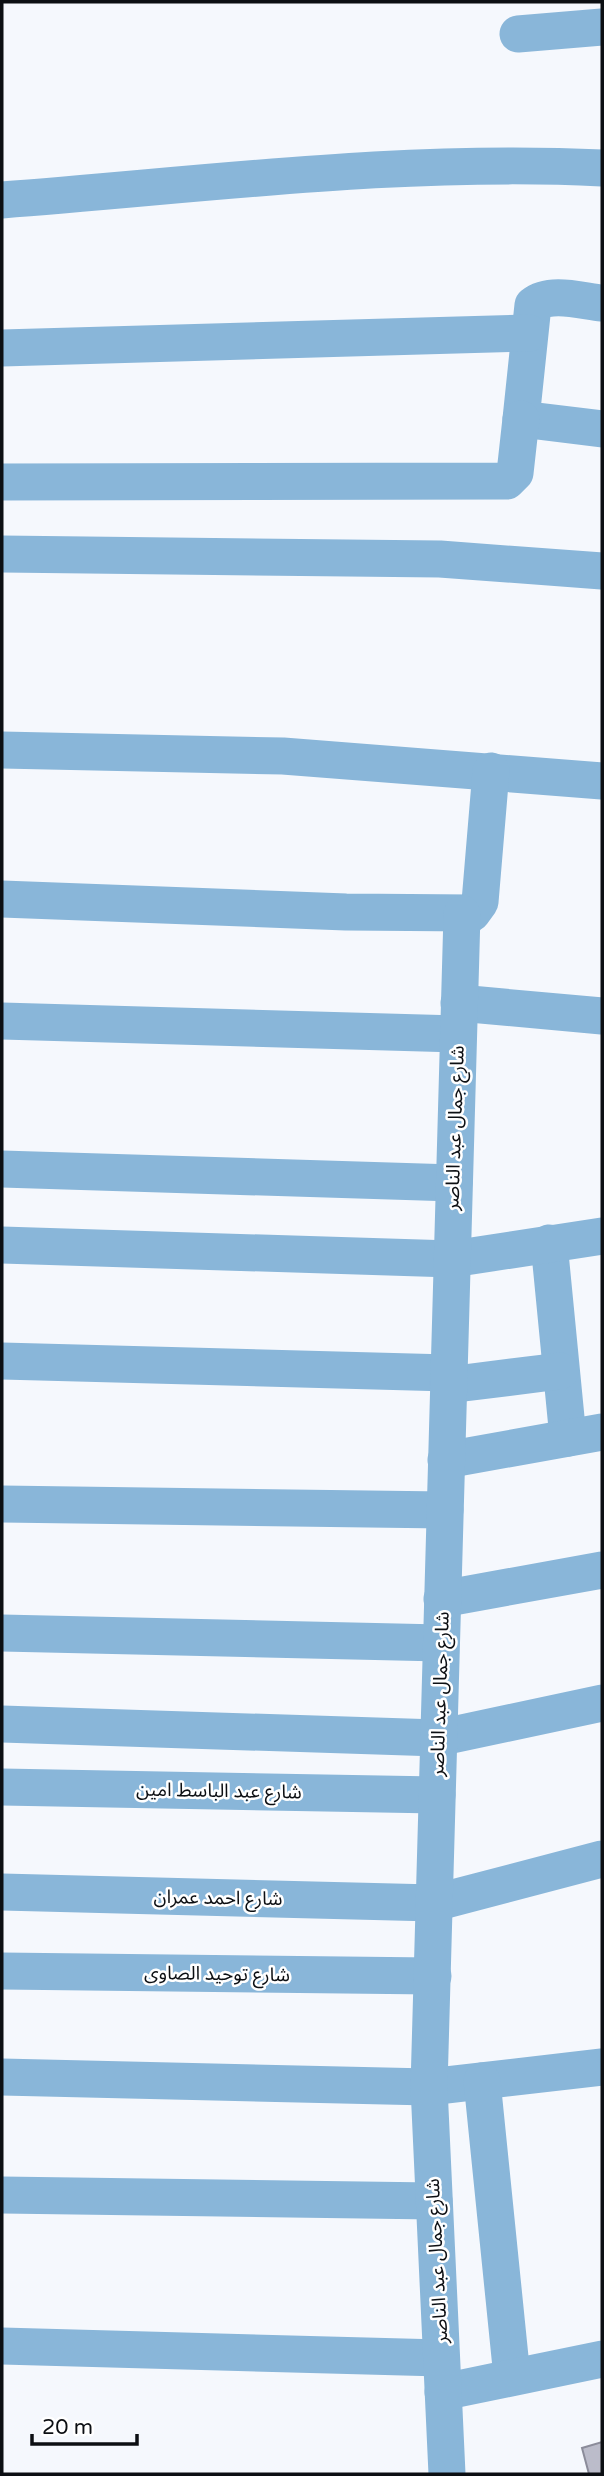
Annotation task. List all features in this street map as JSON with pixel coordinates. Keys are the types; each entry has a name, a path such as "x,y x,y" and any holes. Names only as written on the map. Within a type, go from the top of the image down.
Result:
{"street":[{"path":"517,34 602,27"},
{"path":"2,200 313,174 498,166 602,168"},
{"path":"2,482 507,481 514,473 533,305 549,298 602,303"},
{"path":"2,348 529,333"},
{"path":"521,419 602,429"},
{"path":"2,554 440,559 602,571"},
{"path":"2,750 283,756 602,781"},
{"path":"2,899 472,913 480,902 491,771"},
{"name":"شارع جمال عبد الناصر","path":"447,2474 429,2087 462,914"},
{"path":"2,1021 602,1016"},
{"path":"2,1169 454,1183"},
{"path":"2,1245 452,1259 602,1236"},
{"path":"446,1460 585,1435 560,1371 549,1243"},
{"path":"2,1361 449,1379 560,1371"},
{"path":"2,1504 445,1510"},
{"path":"442,1599 602,1570"},
{"path":"2,1633 441,1643"},
{"path":"2,1724 439,1738 602,1703"},
{"name":"شارع عبد الباسط امين","path":"2,1787 437,1795"},
{"name":"شارع احمد عمران","path":"2,1892 434,1903 602,1859"},
{"name":"شارع توحيد الصاوى","path":"2,1971 433,1976"},
{"path":"2,2077 429,2087 602,2067"},
{"path":"482,2081 512,2377"},
{"path":"2,2195 434,2201"},
{"path":"2,2346 442,2375 512,2377 602,2359"}],"building":[{"path":"602,2442 602,2474 589,2474 582,2448"}]}
